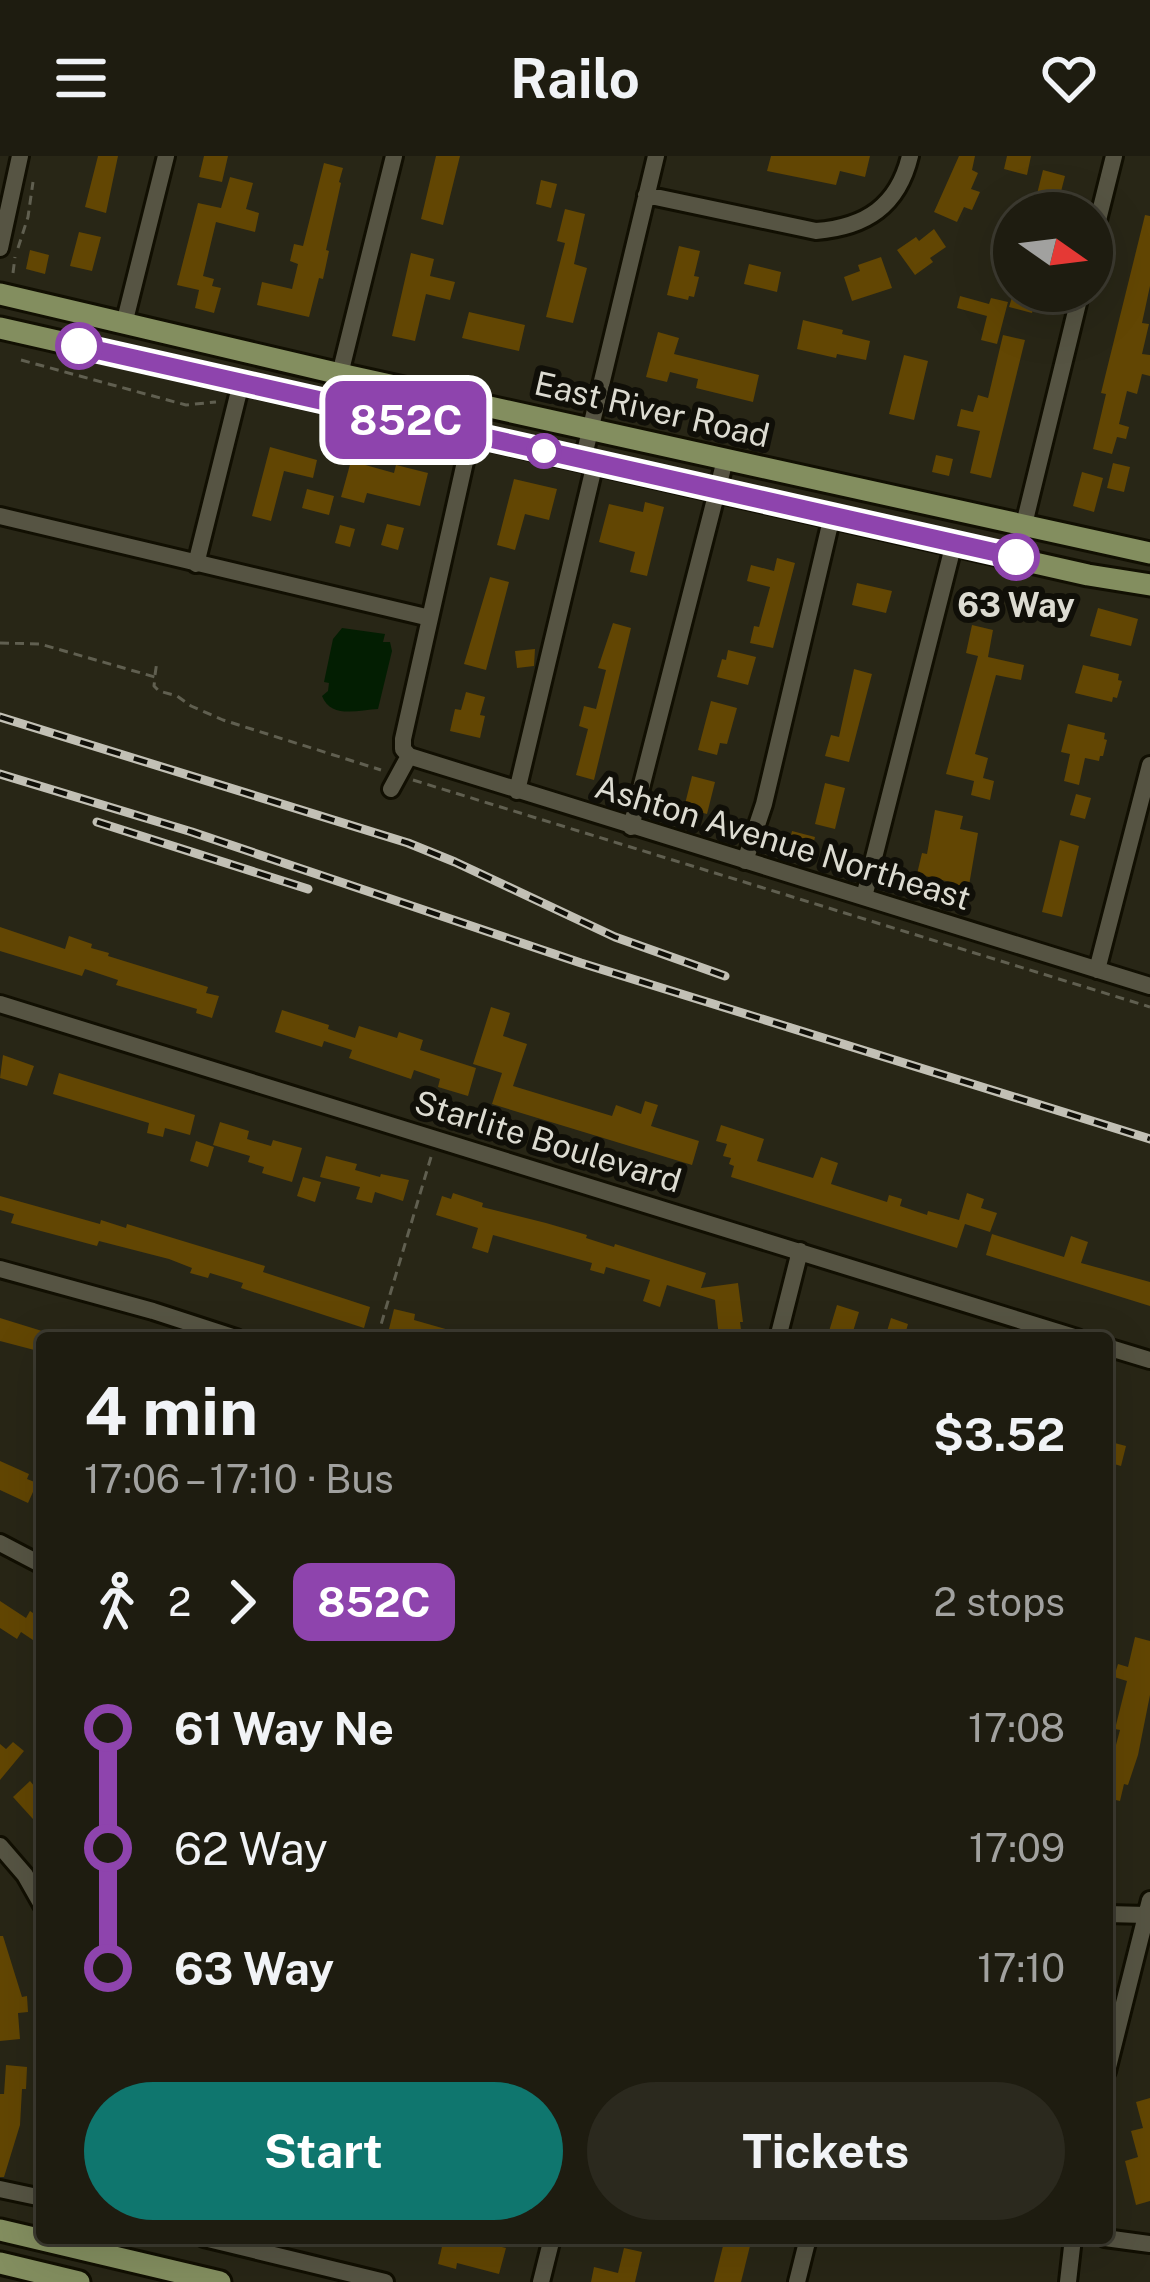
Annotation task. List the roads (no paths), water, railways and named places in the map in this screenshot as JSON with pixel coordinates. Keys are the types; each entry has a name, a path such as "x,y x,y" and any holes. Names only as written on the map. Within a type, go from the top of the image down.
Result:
{"main road":[{"name":"East River Road","path":"0,294 1150,553"},
{"name":"East River Road","path":"0,328 1150,585"},
{"path":"0,2230 36,2239"},
{"path":"59,2244 220,2282"},
{"path":"0,2263 79,2282"}],"street":[{"path":"0,248 20,156"},
{"path":"124,324 166,156"},
{"path":"340,374 394,156"},
{"path":"517,791 589,461 590,428 656,156"},
{"path":"646,195 816,231 838,229 857,224 888,202 910,156"},
{"path":"1105,192 1114,156"},
{"path":"1016,557 1076,312"},
{"path":"196,564 241,383"},
{"path":"395,782 406,752 403,739 471,435"},
{"path":"632,827 725,460"},
{"path":"0,516 430,618"},
{"path":"746,861 770,782 832,516"},
{"path":"864,897 954,543"},
{"name":"Ashton Avenue Northeast","path":"406,752 517,791 1150,986"},
{"path":"1097,970 1150,765"},
{"name":"Starlite Boulevard","path":"0,1004 800,1251 1037,1332"},
{"path":"780,1332 800,1251"},
{"path":"0,1269 218,1332"},
{"path":"1113,1349 1150,1360"},
{"path":"0,1543 36,1562"},
{"path":"0,1846 36,1894"},
{"path":"1113,1913 1148,1908 1113,2047"},
{"path":"0,2188 36,2197"},
{"path":"1113,2239 1150,2244"},
{"path":"228,2244 385,2282"},
{"path":"292,2260 296,2244"},
{"path":"541,2282 550,2244"},
{"path":"797,2282 806,2244"},
{"path":"1068,2282 1072,2244"}],"railway":[{"path":"0,717 408,843 615,937 725,976"},
{"path":"0,774 192,832 581,963 1150,1139"},
{"path":"97,822 308,889"}],"place":[{"name":"63 Way","path":"1016,557"}]}
